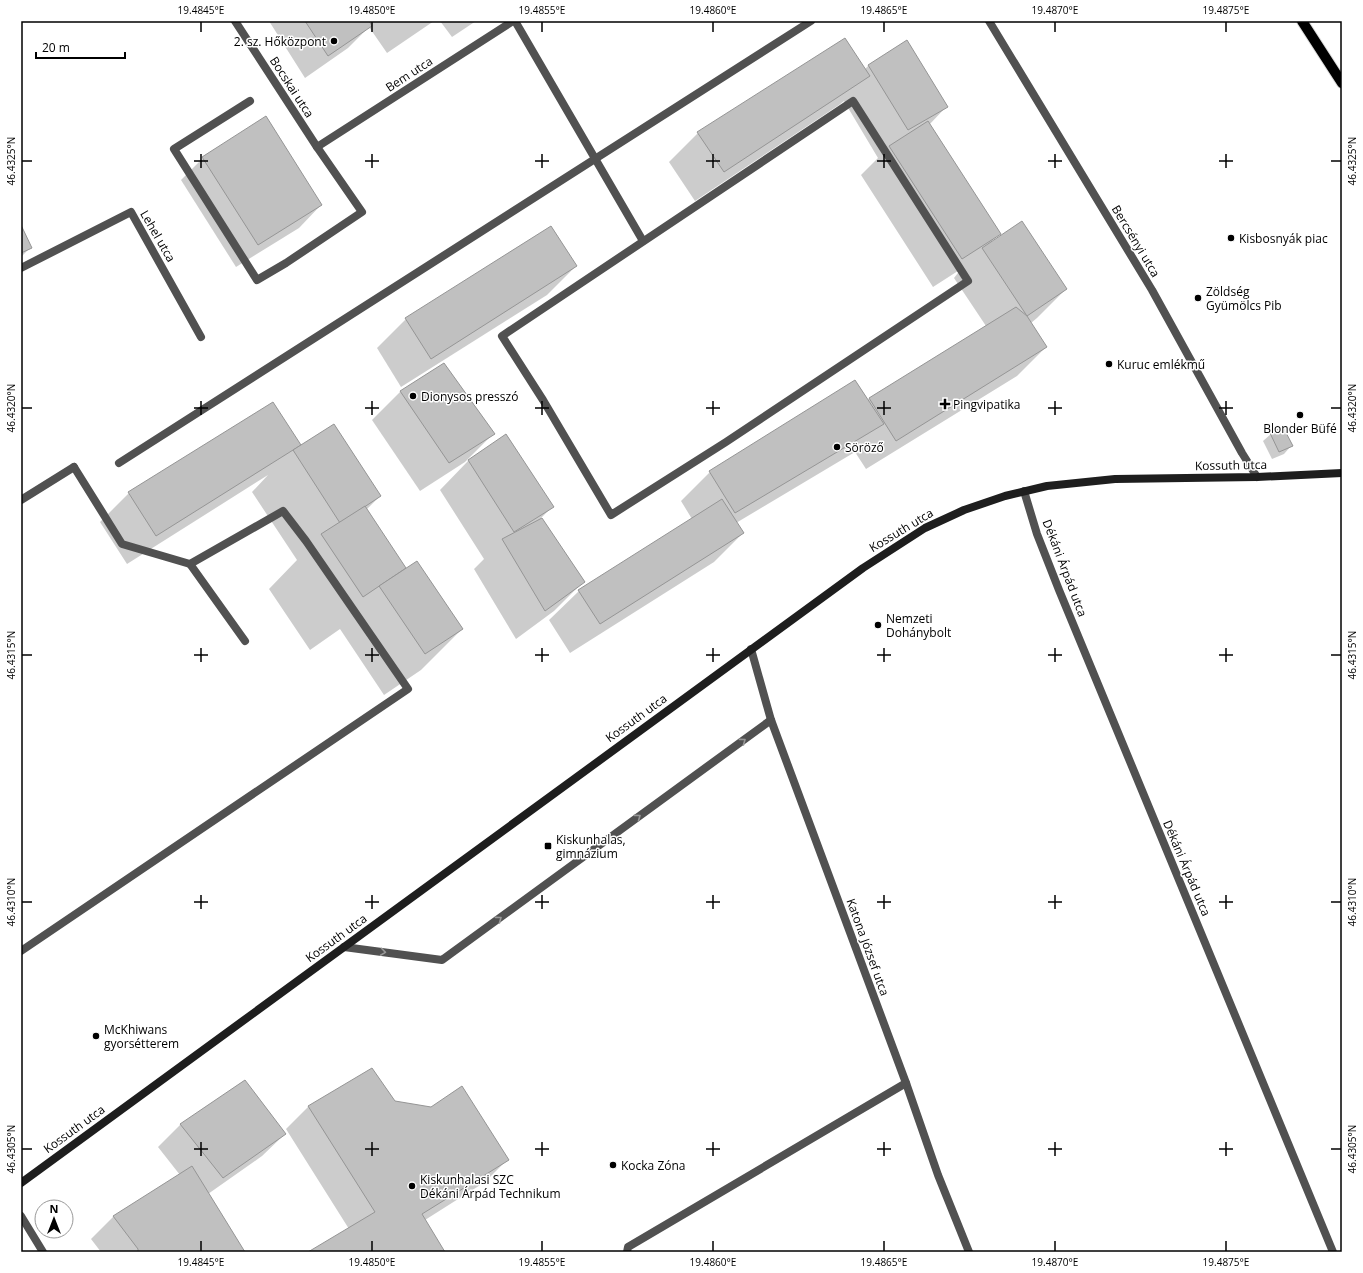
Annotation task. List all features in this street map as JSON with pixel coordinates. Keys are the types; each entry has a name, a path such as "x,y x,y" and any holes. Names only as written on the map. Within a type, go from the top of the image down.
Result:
{"main road":[{"path":"1302,21 1342,83"},
{"name":"Kossuth utca","path":"21,1183 751,649 863,568 925,528 983,502 1047,486 1115,479 1257,477 1342,473"}],"street":[{"name":"Bocskai utca","path":"235,21 317,147 362,212 286,263 257,280 174,149 250,101"},
{"name":"Bem utca","path":"317,147 514,21"},
{"path":"514,21 643,242"},
{"path":"119,463 811,21"},
{"name":"Bercsényi utca","path":"989,21 1152,290 1242,453 1257,477"},
{"path":"853,101 968,282 726,442 611,515 543,400 502,336 643,242 853,101"},
{"name":"Lehel utca","path":"21,268 131,212 201,337"},
{"path":"21,500 74,467 122,544 190,564 244,641"},
{"name":"Dékáni Árpád utca","path":"1024,491 1037,534 1059,590 1334,1252"},
{"path":"21,951 408,689 306,541 283,511 190,564"},
{"name":"Katona József utca","path":"751,649 771,720 906,1083 938,1175 969,1252"},
{"path":"344,947 442,960 771,720"},
{"path":"628,1249 906,1083"},
{"path":"21,1216 43,1252"}],"building":[{"name":"2. sz. Hőközpont","path":"305,21 369,21 372,26 328,56"},
{"path":"845,38 870,76 724,172 697,132"},
{"path":"907,40 948,107 908,130 868,65"},
{"path":"266,116 322,205 258,245 202,157"},
{"path":"928,121 1001,234 962,259 889,146"},
{"path":"1022,221 1067,289 1027,316 982,248"},
{"path":"21,225 32,248 21,253"},
{"path":"551,226 577,266 431,359 405,318"},
{"path":"1016,307 1027,316 1047,347 896,441 869,398"},
{"path":"444,363 495,434 449,463 400,391"},
{"path":"855,380 884,424 735,513 709,471"},
{"path":"273,402 301,445 156,536 128,492"},
{"path":"334,424 381,496 340,523 293,450"},
{"path":"1283,427 1293,446 1279,452 1270,433"},
{"path":"506,434 554,507 514,532 468,460"},
{"path":"722,499 744,533 600,624 578,590"},
{"path":"365,506 406,568 363,597 321,534"},
{"path":"542,518 585,582 545,611 502,539"},
{"path":"417,561 463,629 425,654 379,586"},
{"name":"Kiskunhalasi SZC Dékáni Árpád Technikum","path":"372,1068 395,1101 431,1107 462,1086 509,1160 422,1214 445,1252 308,1252 375,1212 308,1106"},
{"path":"245,1080 286,1134 223,1178 180,1124"},
{"path":"192,1166 245,1252 138,1252 138,1249 113,1216"}],"place":[{"name":"2. sz. Hőközpont","path":"334,41"},
{"name":"Kisbosnyák piac","path":"1231,238"},
{"name":"Zöldség Gyümölcs Pib","path":"1198,298"},
{"name":"Kuruc emlékmű","path":"1109,364"},
{"name":"Dionysos presszó","path":"413,396"},
{"name":"Pingvipatika","path":"945,404"},
{"name":"Blonder Büfé","path":"1300,415"},
{"name":"Söröző","path":"837,447"},
{"name":"Nemzeti Dohánybolt","path":"878,625"},
{"name":"Kiskunhalas, gimnázium","path":"548,846"},
{"name":"McKhiwans gyorsétterem","path":"96,1036"},
{"name":"Kocka Zóna","path":"613,1165"},
{"name":"Kiskunhalasi SZC Dékáni Árpád Technikum","path":"412,1186"}]}
